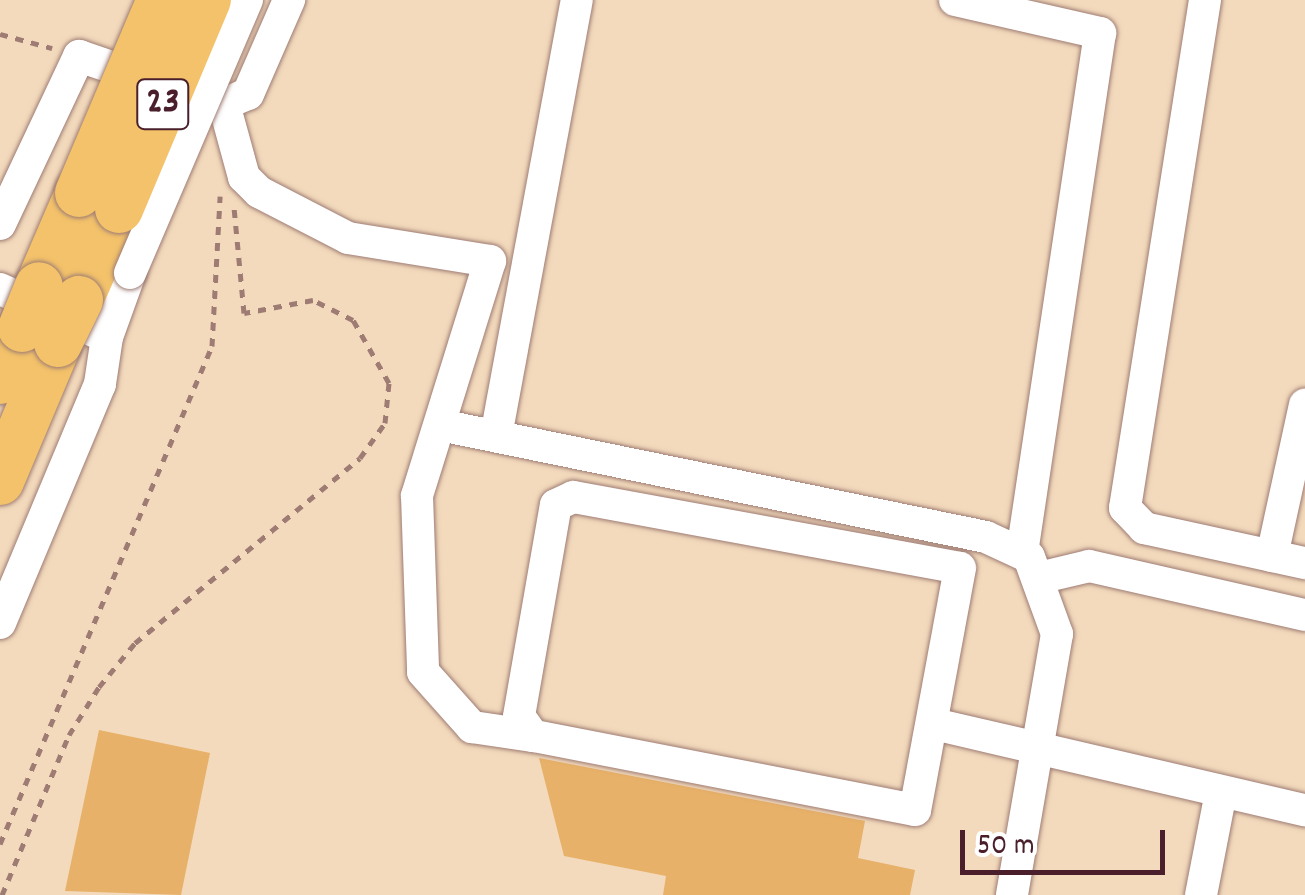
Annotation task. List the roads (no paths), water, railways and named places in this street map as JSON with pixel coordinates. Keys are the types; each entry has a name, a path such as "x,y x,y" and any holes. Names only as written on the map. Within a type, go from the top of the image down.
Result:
{"highway":[{"name":"23","path":"99,201 161,0"},
{"name":"23","path":"0,481 51,314 99,201 206,0"},
{"name":"23","path":"0,380 51,314"}],"street":[{"path":"0,623 100,384 51,314 130,273 247,0"},
{"path":"0,224 79,56 224,104 248,94 289,0"},
{"path":"496,436 578,0"},
{"path":"955,0 1100,34 1032,565 1057,634 1012,895"},
{"path":"1204,0 1125,508 1144,528 1305,563"},
{"path":"224,104 244,177 259,192 348,238 490,262 417,496 423,672 472,727 915,810 960,568 574,497 556,506 519,716 532,736"},
{"path":"1272,556 1305,405"},
{"path":"440,426 986,537 1032,565 1089,566 1305,615"},
{"path":"934,724 1305,810"},
{"path":"1202,895 1221,792"}]}
